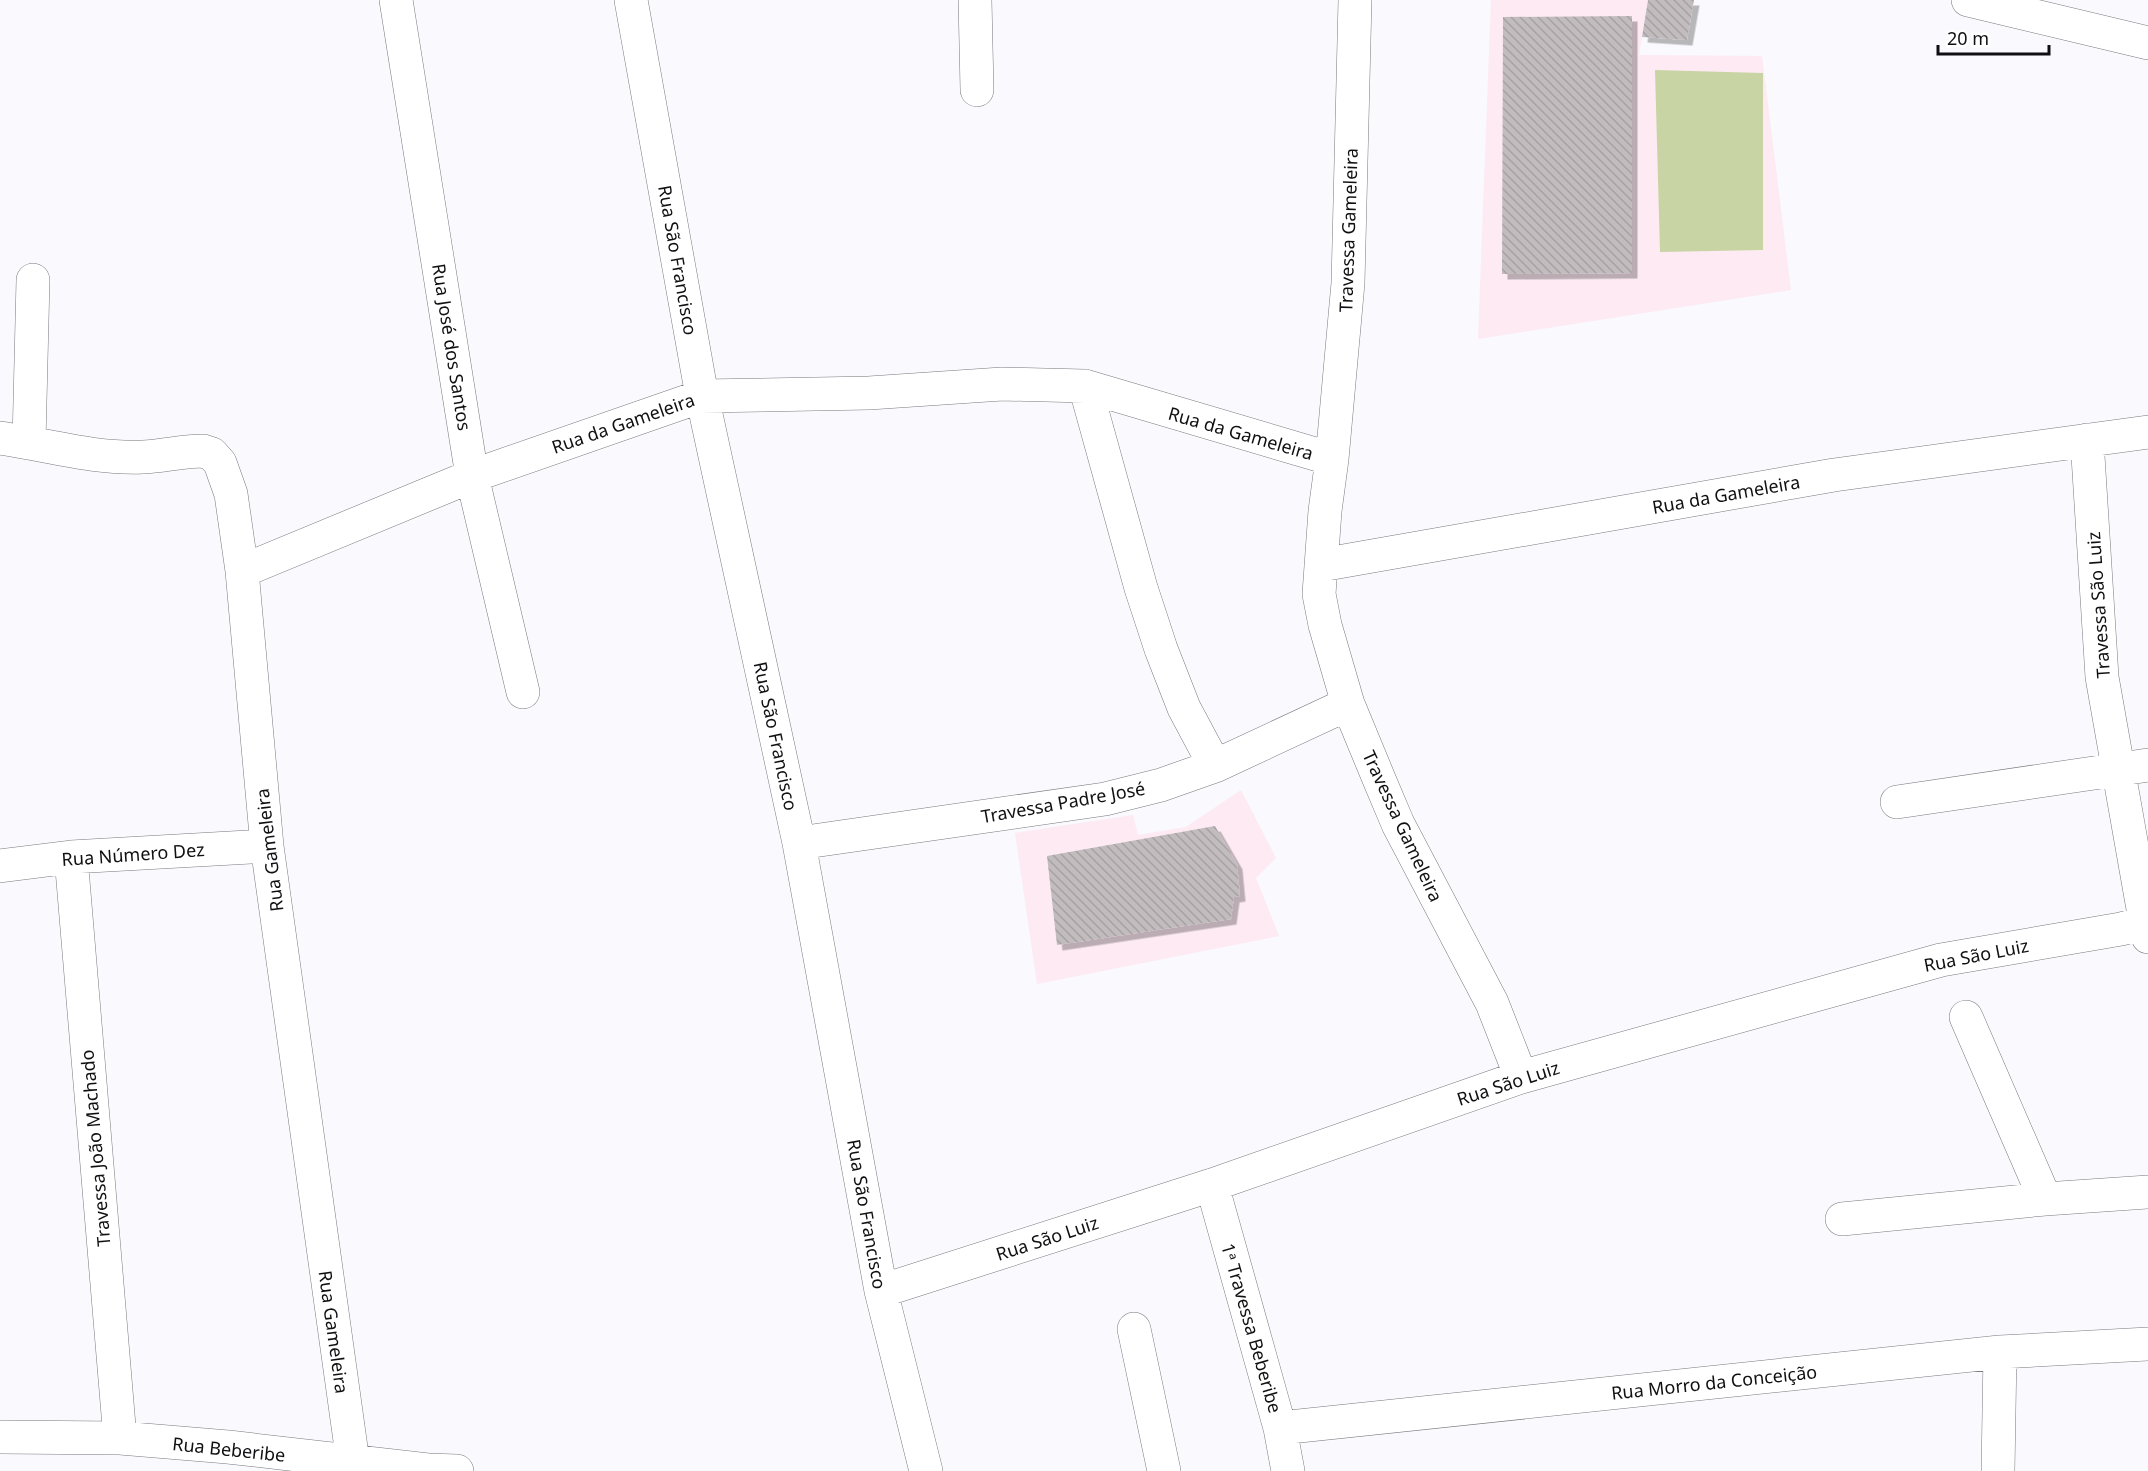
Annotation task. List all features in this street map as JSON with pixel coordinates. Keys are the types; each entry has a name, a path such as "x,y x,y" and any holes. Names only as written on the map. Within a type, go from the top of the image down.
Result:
{"street":[{"name":"Rua José dos Santos","path":"396,0 472,476 523,692"},
{"name":"Rua São Francisco","path":"631,0 702,396 799,843 881,1291 926,1471"},
{"path":"975,0 977,90"},
{"name":"Travessa Gameleira","path":"1332,459 1348,283 1355,0"},
{"path":"1968,0 2148,43"},
{"path":"15,440 33,280"},
{"name":"Rua da Gameleira","path":"242,571 472,476 702,396 869,393 1002,384 1085,387 1332,459 1321,565 1834,475 2148,432"},
{"path":"1085,387 1141,588 1158,639 1184,708 1215,766"},
{"name":"Rua Gameleira","path":"15,440 84,454 143,457 203,451 212,454 220,463 231,494 242,571 267,846 353,1462"},
{"name":"Travessa São Luiz","path":"2087,440 2102,677 2133,767 2147,928"},
{"name":"Travessa Gameleira","path":"1321,565 1319,594 1325,625 1348,704 1398,824 1492,1003 1521,1077"},
{"name":"Travessa Padre José","path":"799,843 1105,799 1215,766 1348,704"},
{"path":"1897,802 2133,767"},
{"name":"Rua Número Dez","path":"0,866 71,857 267,846"},
{"name":"Travessa João Machado","path":"71,857 120,1438"},
{"name":"Rua São Luiz","path":"881,1291 1212,1185 1521,1077 1941,960 2147,928"},
{"path":"1966,1017 2045,1199"},
{"name":"1ᵃ Travessa Beberibe","path":"1212,1185 1280,1428 1288,1471"},
{"path":"1842,1220 2045,1199 2148,1192"},
{"path":"1134,1329 1164,1471"},
{"name":"Rua Morro da Conceição","path":"1280,1428 2000,1352 2148,1344"},
{"path":"1998,1471 2000,1352"},
{"name":"Rua Beberibe","path":"0,1437 120,1438 228,1447 437,1471"}],"shaded area":[{"path":"1491,0 1648,0 1639,55 1762,56 1791,290 1478,339"},
{"path":"1241,790 1276,858 1256,878 1279,936 1037,984 1015,833 1133,815 1138,835 1186,827"}],"green space":[{"path":"1655,70 1763,73 1763,250 1660,252"}],"building":[{"path":"1648,0 1694,0 1687,40 1642,37"},
{"path":"1632,16 1632,273 1502,274 1503,17"},
{"path":"1215,826 1237,864 1240,896 1234,897 1231,919 1057,945 1047,856"}]}
